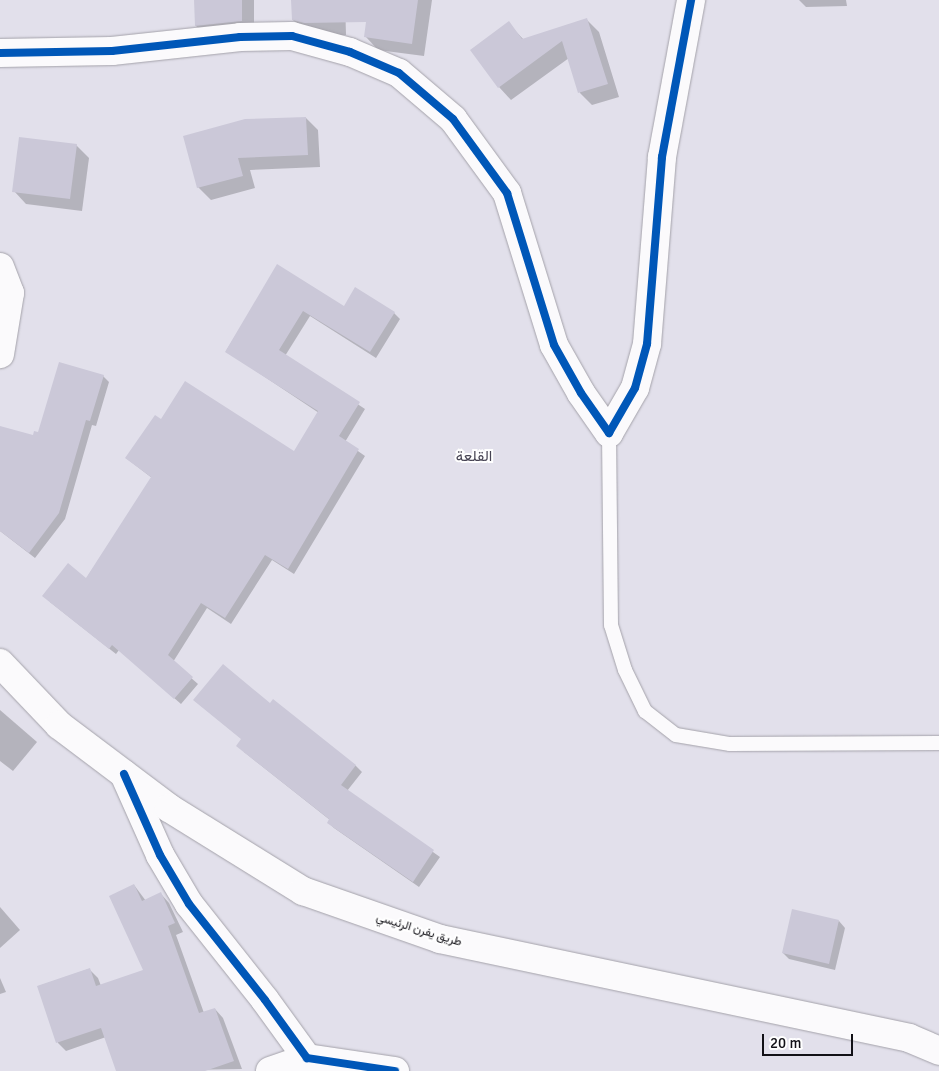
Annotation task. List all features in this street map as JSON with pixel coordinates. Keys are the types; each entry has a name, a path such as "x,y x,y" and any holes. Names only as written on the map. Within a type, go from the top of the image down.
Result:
{"street":[{"path":"0,53 112,51 240,37 292,36 350,52 399,74 453,119 507,193 554,345 582,393 609,433 635,388 647,344 662,157 691,0"},
{"path":"0,267 10,293 0,354"},
{"name":"طريق يفرن الرئيسي","path":"0,663 59,725 169,808 302,891 431,936 909,1038 939,1051"},
{"path":"124,774 160,855 188,904 265,1000 307,1058"},
{"path":"270,1071 307,1058 395,1071"}],"lane":[{"path":"609,433 611,625 625,670 645,711 676,735 730,744 939,743"}],"building":[{"path":"194,0 242,0 242,21 195,26"},
{"path":"291,0 418,0 412,44 364,37 366,22 304,23 292,20"},
{"path":"587,18 608,84 578,93 562,41 498,88 470,50 509,21 522,39"},
{"path":"306,117 308,155 238,158 243,176 197,188 183,136 245,119"},
{"path":"19,137 77,144 70,199 12,192"},
{"path":"277,264 344,306 355,287 395,312 370,352 303,311 279,350 360,402 339,436 359,449 288,569 265,555 225,618 201,603 168,655 193,677 174,699 112,645 109,649 42,596 68,563 86,578 151,477 125,458 155,415 161,419 185,381 294,451 318,411 225,352"},
{"path":"59,362 104,375 90,421 86,420 59,513 29,553 0,531 0,426 33,435 34,431 38,432"},
{"path":"223,664 270,703 273,699 356,765 341,785 434,850 413,882 327,823 329,819 236,746 241,739 193,700"},
{"path":"134,884 142,901 161,892 175,923 168,926 199,1013 215,1008 234,1061 205,1071 116,1071 101,1028 56,1043 37,986 90,968 96,986 143,970 109,896"},
{"path":"792,909 839,920 829,964 782,953"}],"cycle path":[{"path":"0,53 112,51 240,37 292,36 350,52 399,73 453,119 507,193 554,345 581,393 609,433 635,388 647,344 662,157 691,0"},
{"path":"124,774 160,855 189,904 265,1000 307,1058 395,1071"}],"district":[{"name":"القلعة","path":"474,457"}]}
